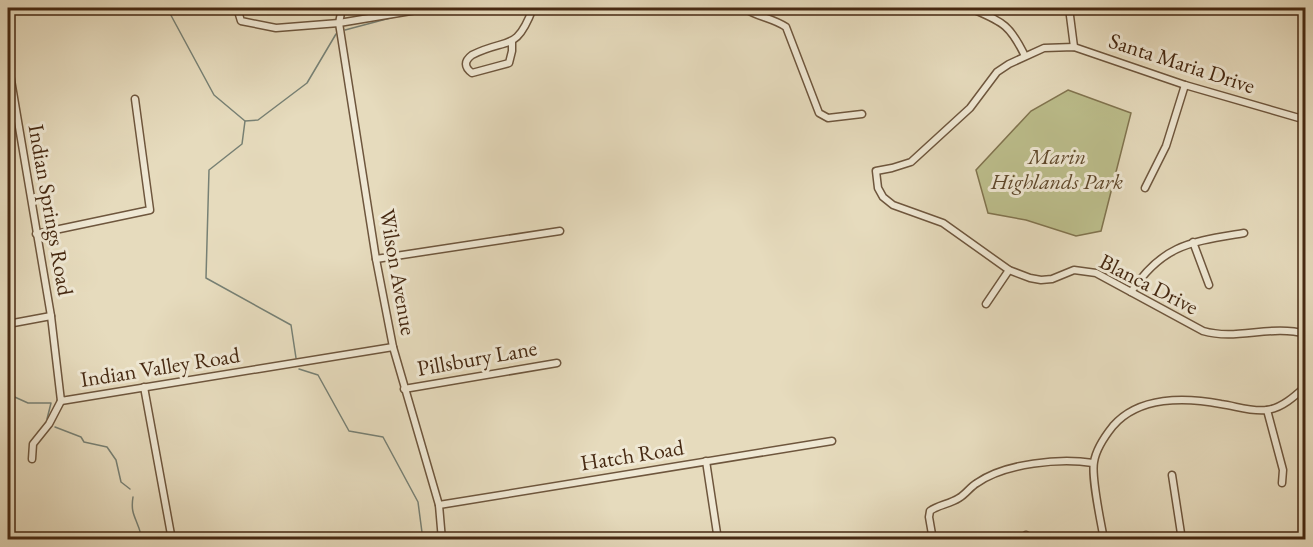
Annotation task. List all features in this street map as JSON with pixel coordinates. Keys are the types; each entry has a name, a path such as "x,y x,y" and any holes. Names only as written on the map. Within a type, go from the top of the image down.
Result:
{"street":[{"path":"237,8 241,21 276,28 339,23 429,8"},
{"name":"Wilson Avenue","path":"342,8 339,23 376,259 393,347 439,505 442,540"},
{"path":"512,41 508,63 472,73 468,70 465,64 466,59 471,55 512,41 525,27 533,8"},
{"path":"744,8 786,27 819,113 828,118 862,114"},
{"path":"970,8 1008,27 1025,56"},
{"path":"1069,8 1074,47"},
{"name":"Santa Maria Drive","path":"876,171 912,162 970,108 997,72 1044,48 1074,47 1185,85 1305,120"},
{"name":"Indian Springs Road","path":"10,74 51,316"},
{"path":"1145,188 1166,146 1185,85"},
{"path":"36,234 150,210 135,99"},
{"name":"Blanca Drive","path":"876,171 878,188 883,197 892,205 944,223 1009,270 1030,278 1052,279 1074,270 1096,273 1212,334 1231,335 1283,329 1305,334"},
{"path":"376,259 560,231"},
{"path":"1131,292 1153,263 1169,252 1193,242 1244,233"},
{"path":"1193,242 1209,285"},
{"path":"986,304 1009,270"},
{"path":"8,324 51,316"},
{"name":"Indian Valley Road","path":"51,316 61,401 393,347"},
{"name":"Pillsbury Lane","path":"404,389 556,363"},
{"path":"1104,540 1094,463 1099,448 1116,423 1124,416 1159,400 1214,402 1246,409 1268,410 1286,402 1305,386"},
{"path":"144,387 172,540"},
{"path":"32,459 33,444 49,424 61,401"},
{"path":"1268,410 1283,470 1282,483"},
{"name":"Hatch Road","path":"439,505 832,441"},
{"path":"933,540 930,511 962,497 977,483 999,472 1072,460 1094,463"},
{"path":"706,461 718,540"},
{"path":"1172,475 1182,540"},
{"path":"1020,540 1026,535"}],"green space":[{"name":"Marin Highlands Park","path":"1068,90 1131,113 1101,231 1076,236 1026,220 988,213 976,170 1031,111"}],"waterway":[{"path":"167,8 214,95 245,121 242,144 209,170 206,278 291,325 296,358"},
{"path":"345,30 394,17"},
{"path":"245,121 258,120 307,83 336,34"},
{"path":"299,369 318,375 349,431 383,437 418,502 423,540"},
{"path":"8,394 28,403 51,403 47,419"},
{"path":"55,427 81,437 84,442 107,447 116,460 121,482 130,489"},
{"path":"133,497 133,512 141,535 149,540"}]}
